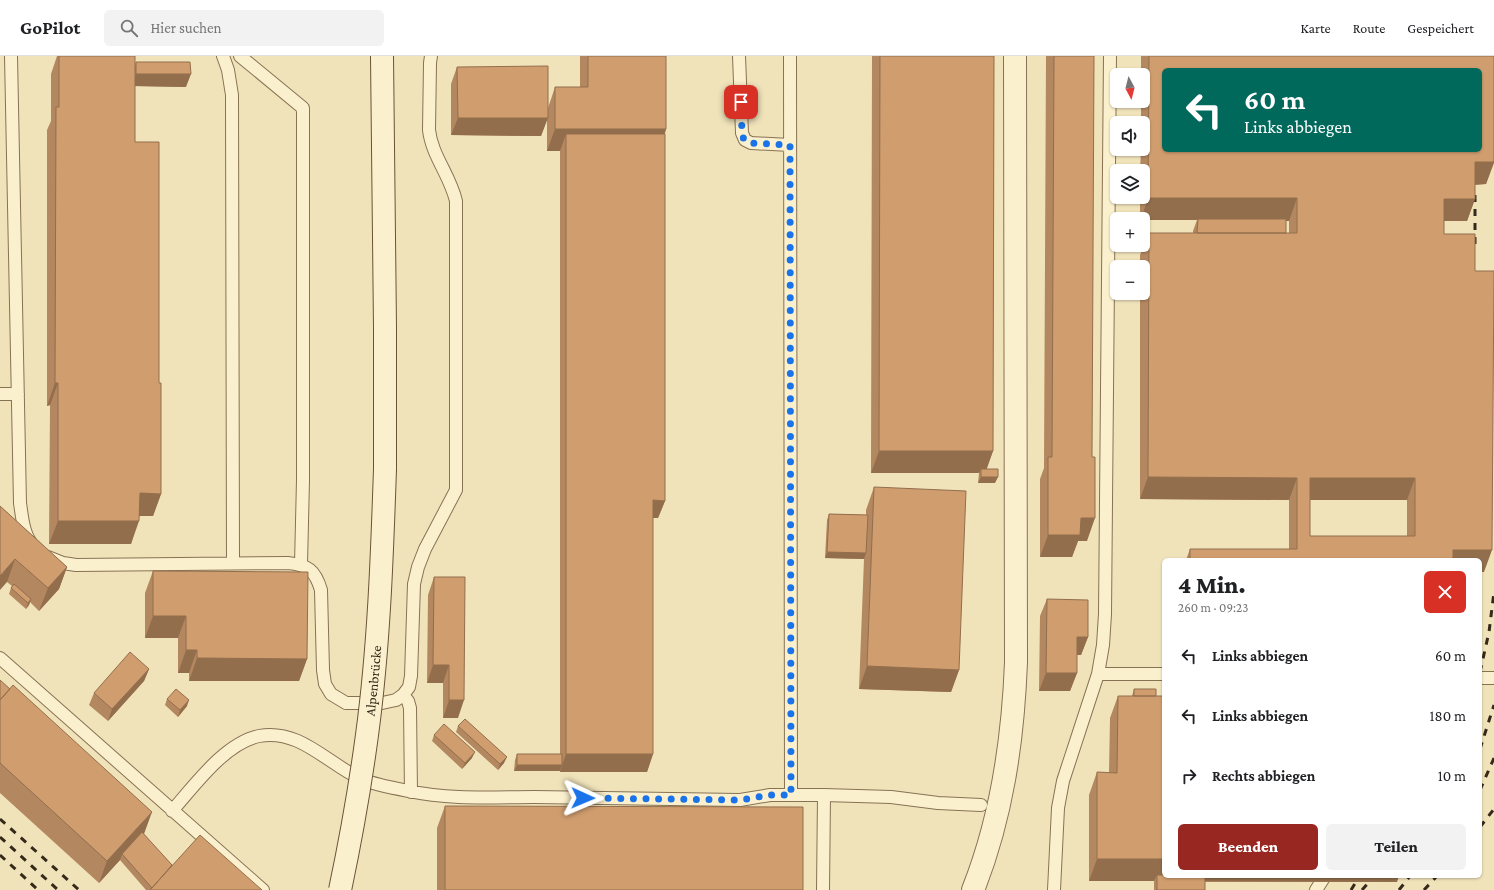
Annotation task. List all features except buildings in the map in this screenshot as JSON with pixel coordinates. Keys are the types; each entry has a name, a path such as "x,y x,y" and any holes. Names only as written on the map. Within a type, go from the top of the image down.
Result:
{"main road":[{"name":"Alpenbrücke","path":"340,890 358,796 367,733 379,607 385,469 386,328 382,56"},
{"path":"973,890 987,851 1000,802 1010,748 1016,662 1015,56"}],"lane":[{"path":"11,56 20,503 23,522 28,538 36,549 47,557 63,563 76,565 233,563 301,564 311,569 318,578 321,590 322,670 325,684 331,694 346,702 382,703 396,700 403,695 409,687 411,676 414,584 418,567 425,549 456,490 456,201 453,188 438,160 430,140 430,70 432,56"},
{"path":"223,56 228,70 232,95 233,563"},
{"path":"240,56 303,108 303,480 301,564"},
{"path":"739,56 742,134 744,140 751,143 790,145"},
{"path":"790,56 791,795"},
{"path":"1054,890 1058,808 1063,781 1098,674 1103,645 1105,614 1110,56"},
{"path":"0,394 18,394"},
{"path":"0,658 263,890"},
{"path":"1098,674 1162,674"},
{"path":"1482,678 1494,678"},
{"path":"403,695 408,701 410,708 411,792"},
{"path":"172,811 214,764 228,752 247,740 260,736 276,735 294,739 361,778 411,792 441,796 740,800 770,795 824,795 891,797 938,803 981,805"},
{"path":"823,890 824,795"},
{"path":"1316,890 1324,878"}],"railway":[{"path":"1475,188 1475,244"},
{"path":"1482,663 1489,632 1494,592"},
{"path":"1482,743 1494,705"},
{"path":"1482,785 1494,758"},
{"path":"1482,824 1494,809"},
{"path":"0,819 79,890"},
{"path":"0,837 58,890"},
{"path":"0,855 38,890"},
{"path":"1399,890 1408,878"},
{"path":"1424,890 1435,878"},
{"path":"1351,890 1356,882"},
{"path":"1362,890 1369,882"}],"route":[{"path":"583,798 740,800 770,795 791,795 790,145 751,143 744,140 742,134 741,102"}]}
